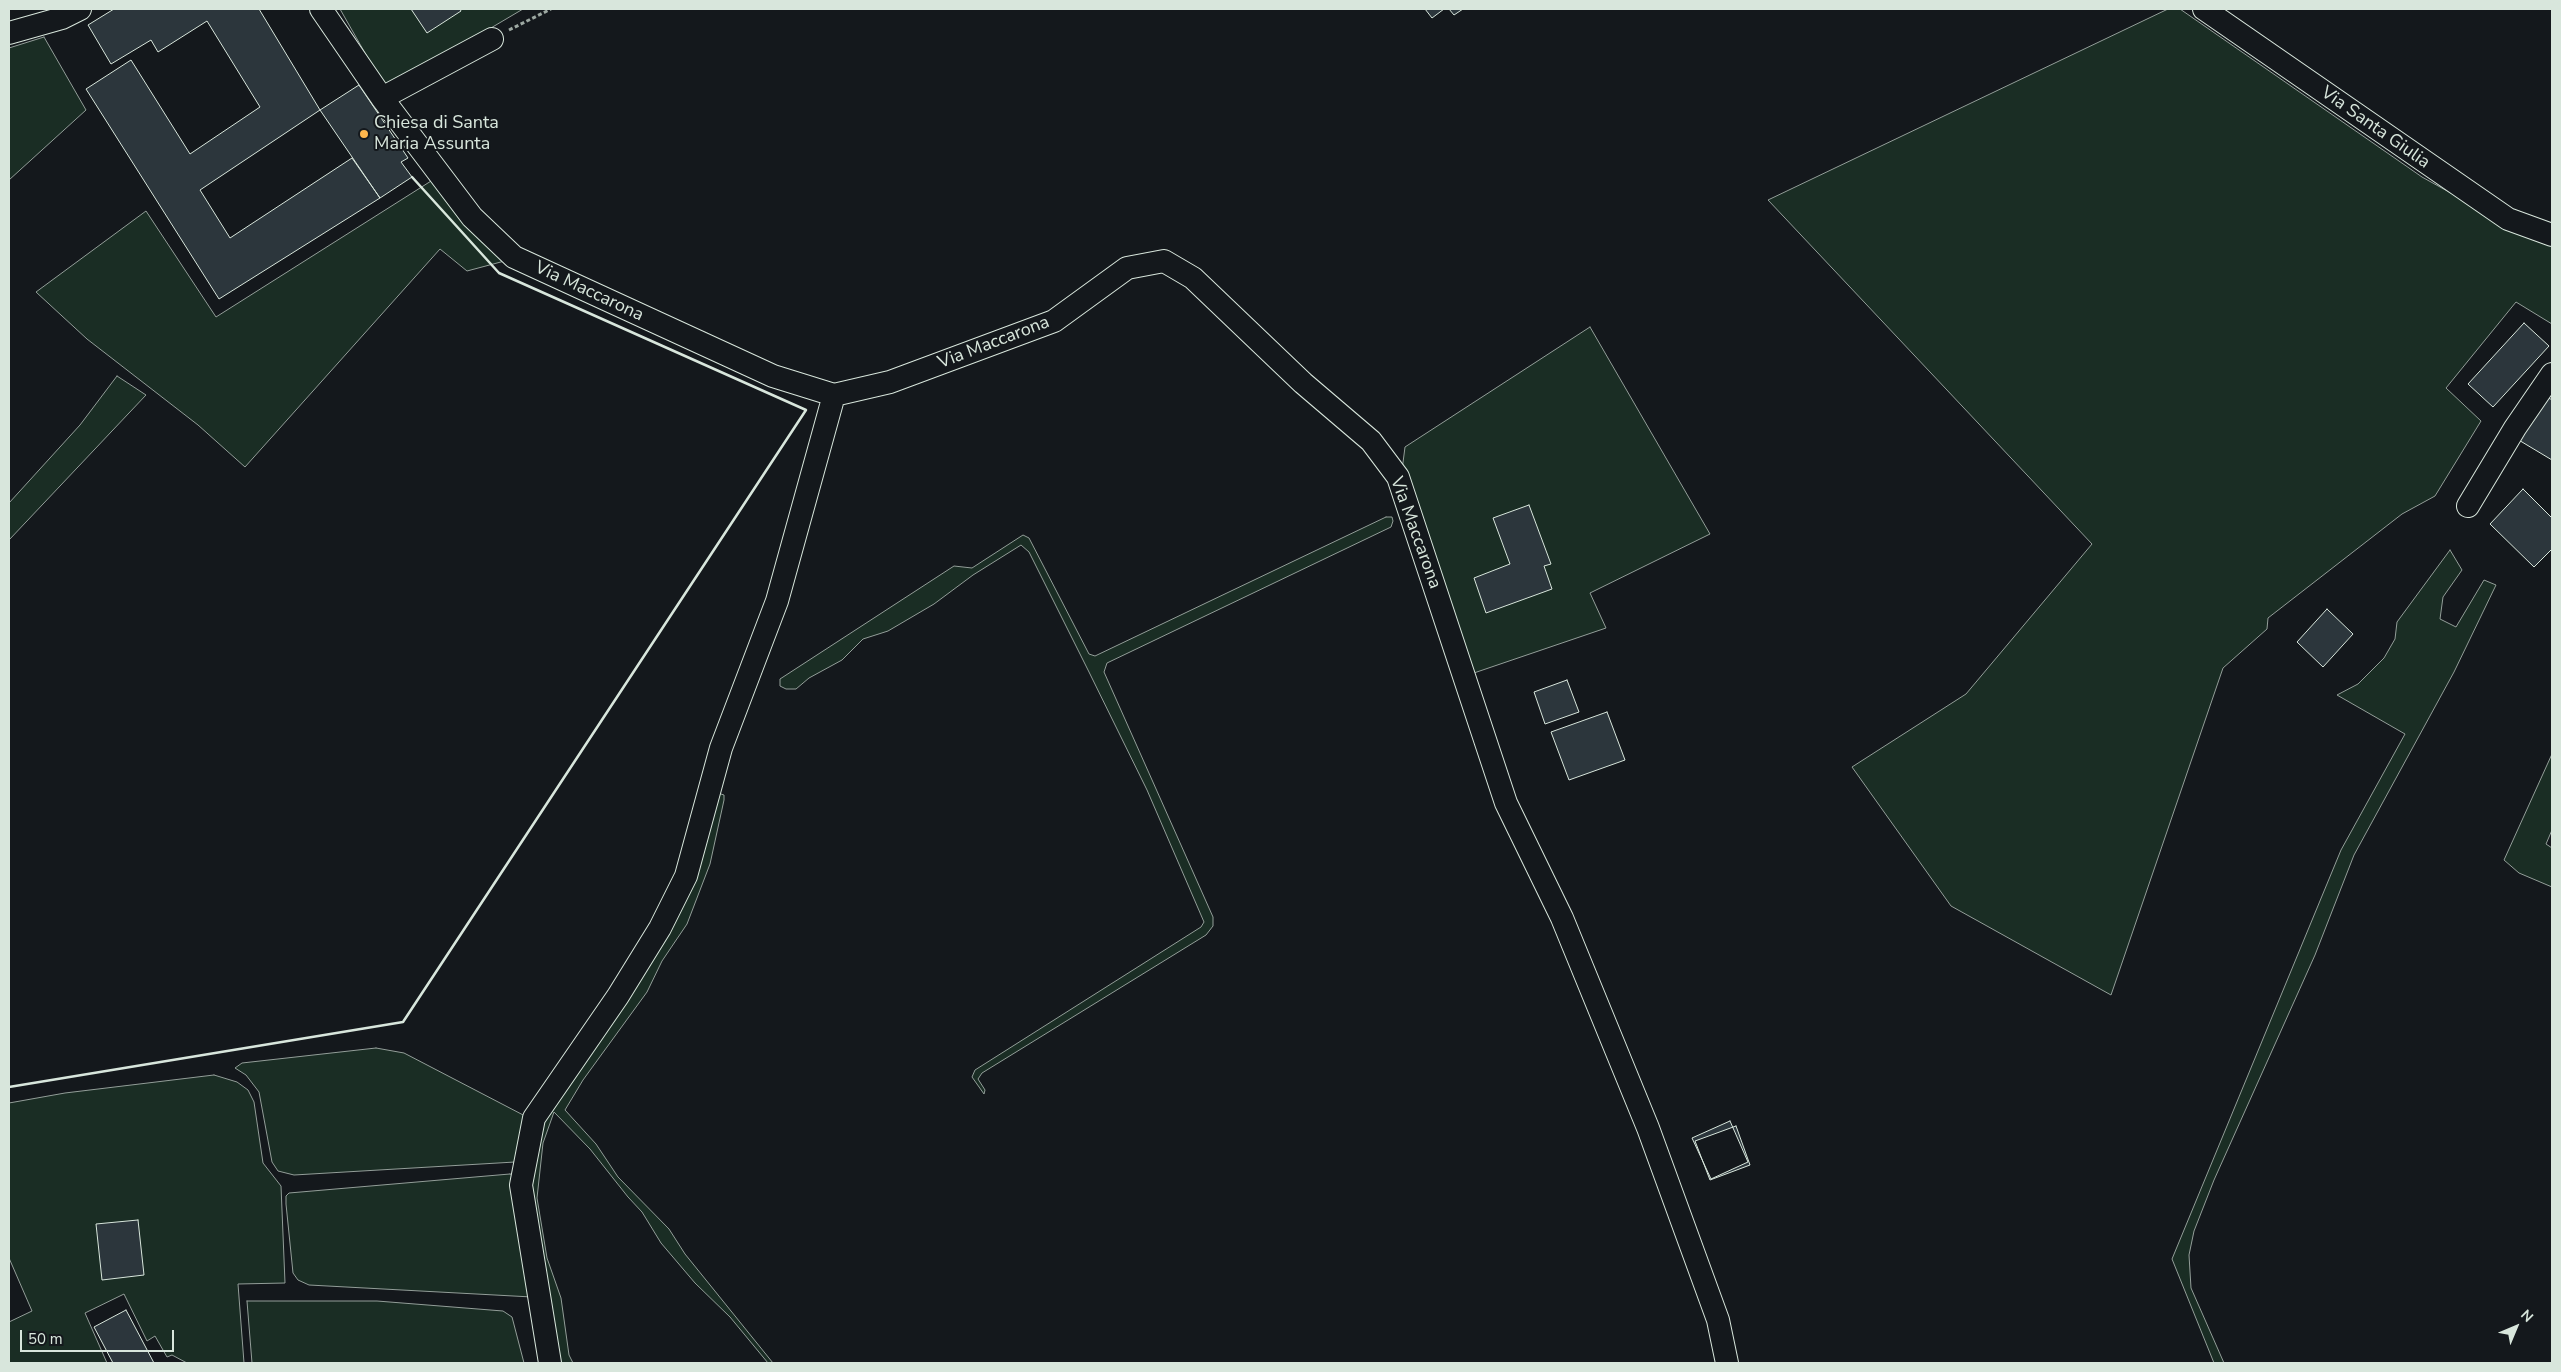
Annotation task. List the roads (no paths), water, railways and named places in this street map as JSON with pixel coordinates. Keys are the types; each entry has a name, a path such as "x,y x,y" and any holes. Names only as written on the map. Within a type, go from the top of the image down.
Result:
{"street":[{"path":"9,33 62,18 80,9"},
{"name":"Via Maccarona","path":"321,9 382,98 472,217 514,257 773,376 834,395 890,382 1054,321 1126,268 1164,262 1193,278 1303,383 1371,441 1398,478 1506,803 1562,918 1648,1128 1718,1320 1727,1363"},
{"name":"Via Santa Giulia","path":"2204,9 2508,219 2552,235"},
{"path":"382,98 492,39"},
{"path":"2468,506 2552,374"},
{"path":"550,1363 521,1185 534,1118 618,996 660,928 686,876 721,748 777,601 834,395"}],"place":[{"name":"Chiesa di Santa Maria Assunta","path":"364,134"}]}
